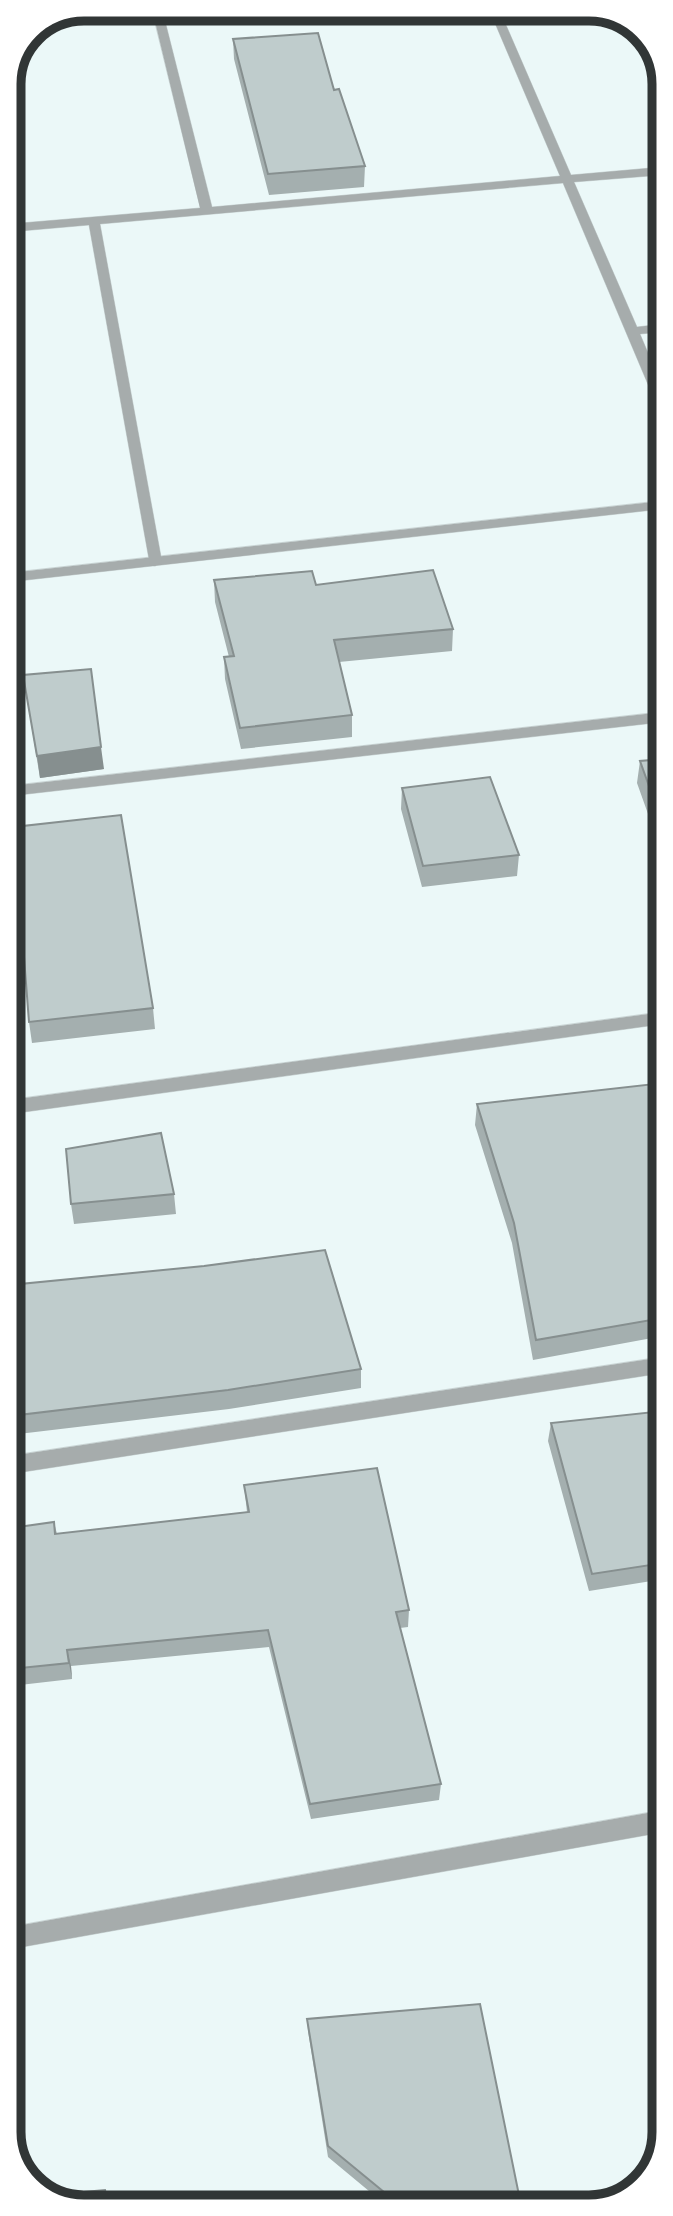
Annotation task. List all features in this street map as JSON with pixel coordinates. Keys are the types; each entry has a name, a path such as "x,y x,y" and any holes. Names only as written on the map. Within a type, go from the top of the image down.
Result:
{"street":[{"path":"160,21 207,211"},
{"path":"512,21 500,22 652,378"},
{"path":"21,227 652,172"},
{"path":"94,221 155,562"},
{"path":"632,331 652,329"},
{"path":"21,577 652,506"},
{"path":"21,790 652,718"},
{"path":"21,1106 652,1019"},
{"path":"21,1463 652,1367"},
{"path":"21,1936 652,1823"}],"building":[{"path":"318,33 334,90 339,89 365,166 268,174 233,39"},
{"path":"433,570 453,629 334,640 352,715 240,728 224,657 234,656 214,580 312,571 316,585"},
{"path":"91,669 101,747 37,756 23,675"},
{"path":"652,760 652,794 640,761"},
{"path":"490,777 519,855 423,866 402,788"},
{"path":"121,815 153,1008 29,1022 21,918 21,826"},
{"path":"652,1084 652,1320 536,1340 514,1223 477,1104"},
{"path":"161,1133 174,1194 71,1204 66,1149"},
{"path":"325,1250 361,1369 228,1390 21,1415 21,1284 204,1266"},
{"path":"652,1412 652,1565 592,1574 551,1423"},
{"path":"377,1468 409,1610 396,1612 441,1784 310,1804 268,1630 67,1650 69,1663 21,1668 21,1527 54,1522 55,1534 249,1512 244,1485"},
{"path":"480,2004 519,2195 388,2195 328,2146 307,2019"},
{"path":"105,2190 106,2195 80,2195 70,2193"}]}
